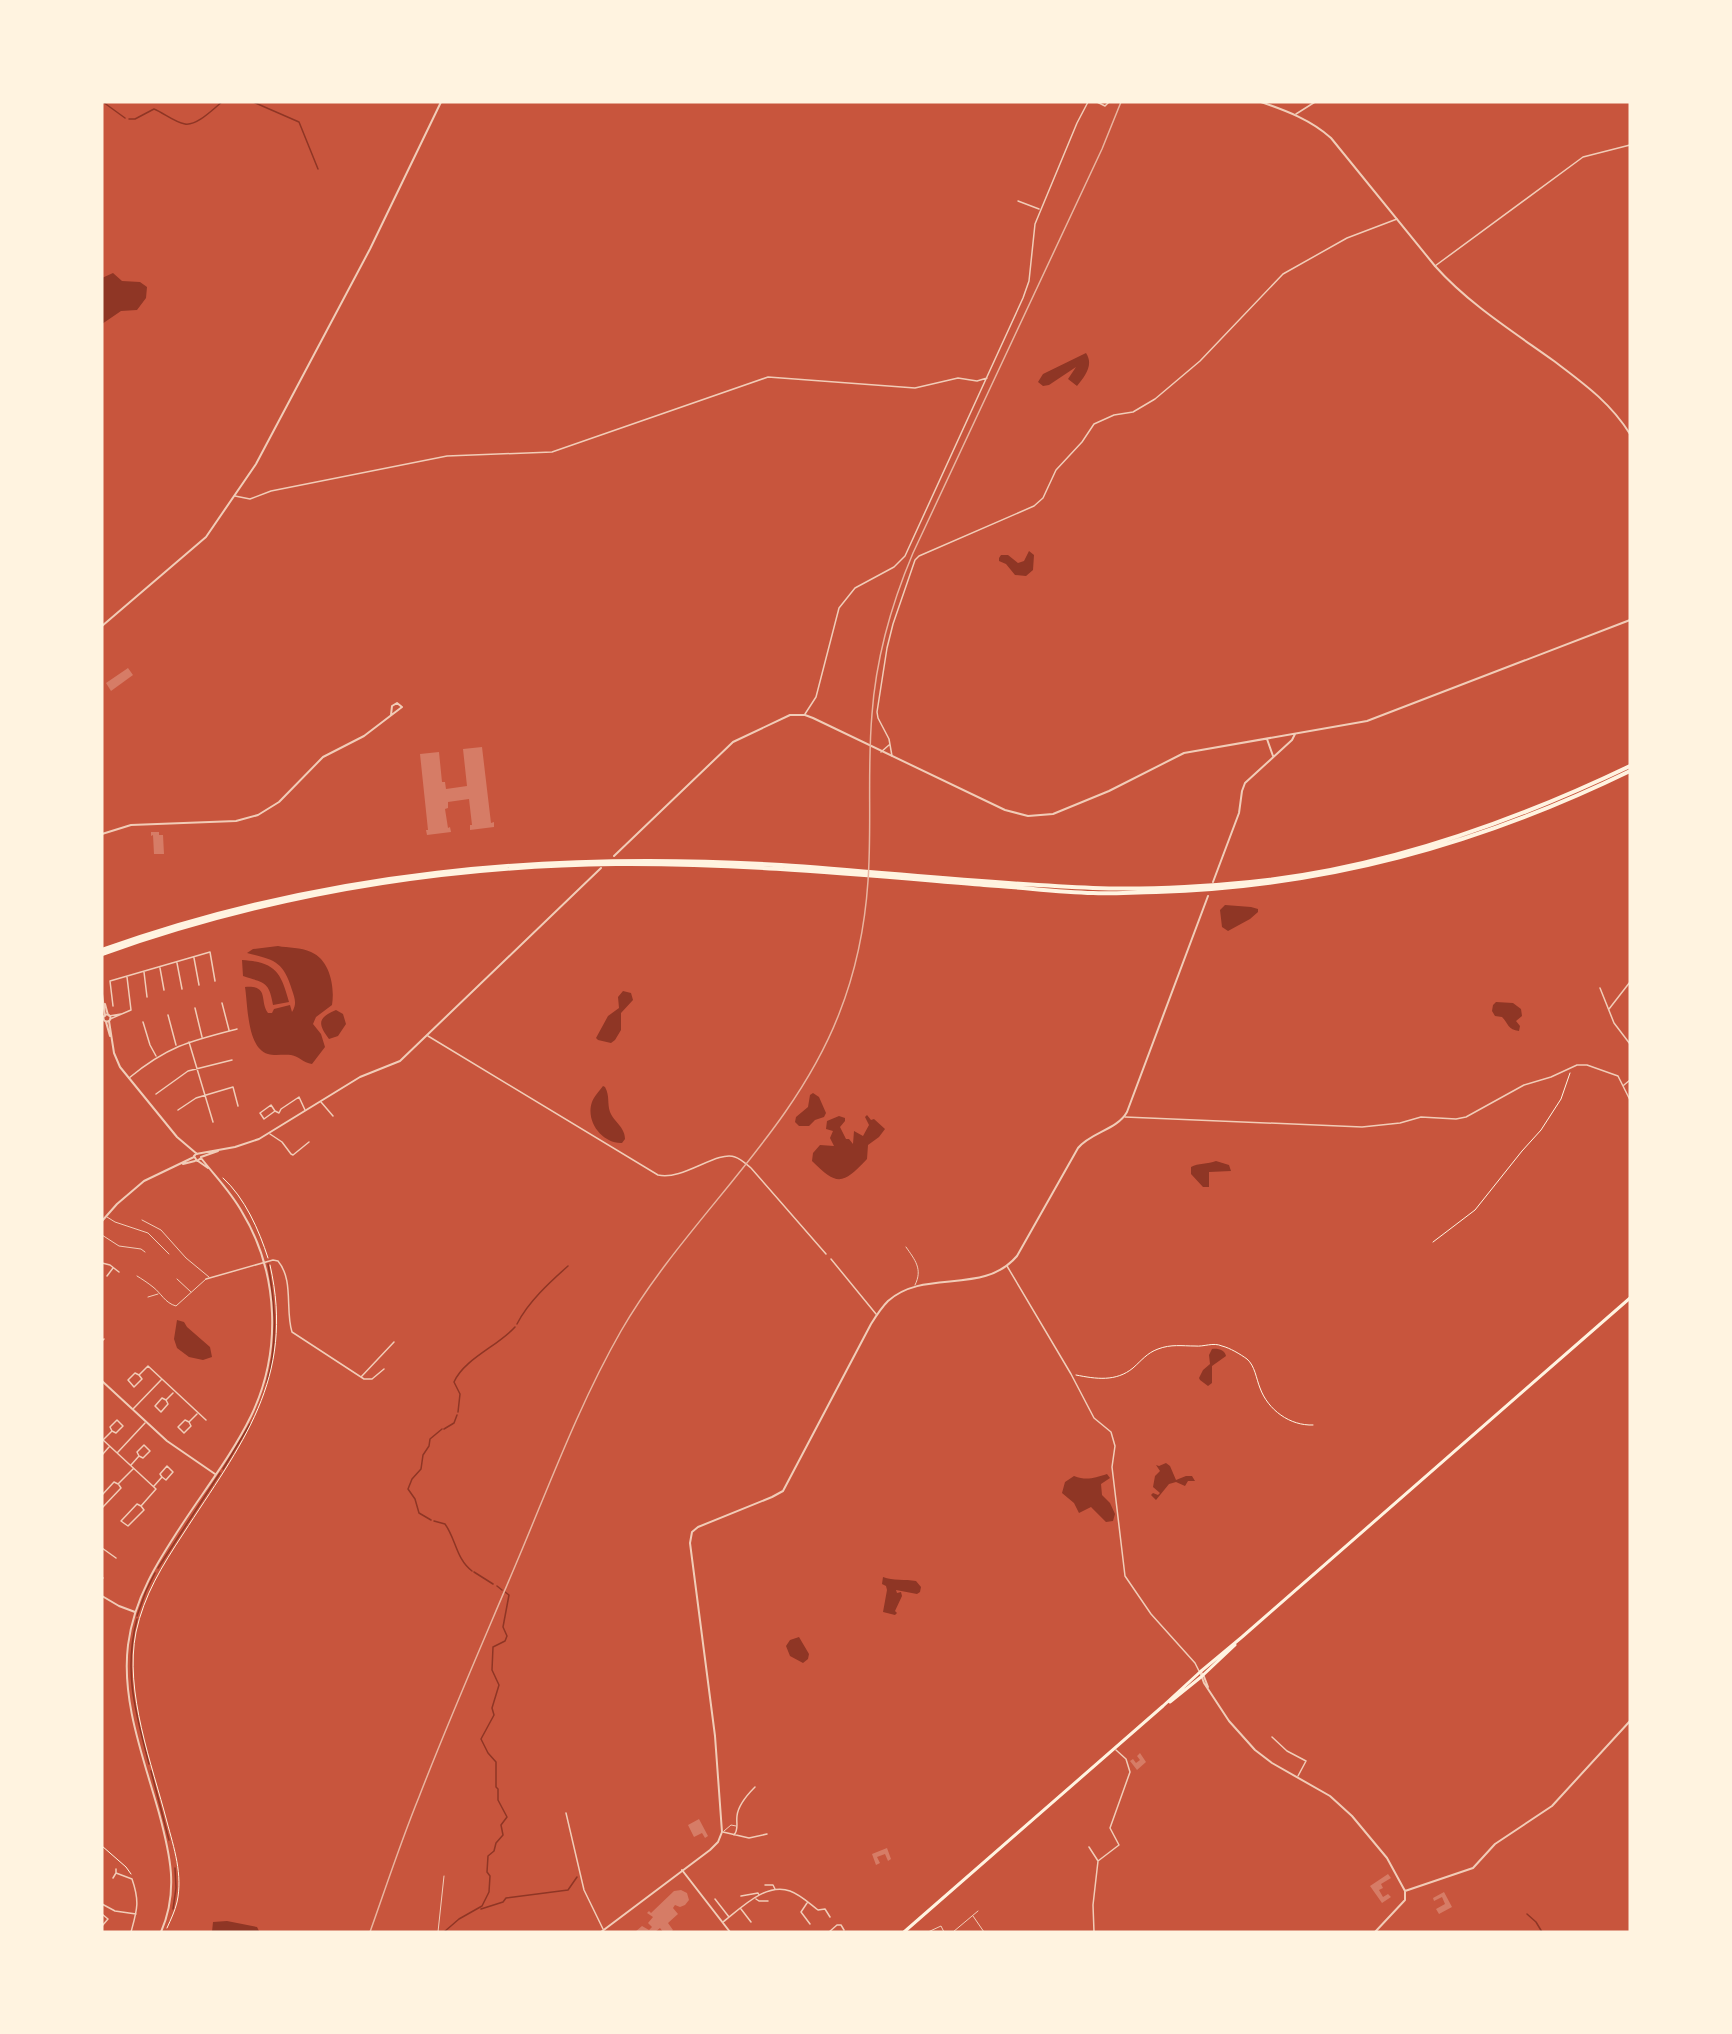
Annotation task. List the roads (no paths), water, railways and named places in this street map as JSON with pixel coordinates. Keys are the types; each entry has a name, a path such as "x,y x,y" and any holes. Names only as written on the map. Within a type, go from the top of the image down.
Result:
{"highway":[{"path":"879,874 1095,888 1188,887 1253,882 1350,866 1453,838 1549,803 1630,766"},
{"path":"102,952 254,909 365,886 451,874 526,867 619,864 855,872 1095,893 1213,890 1284,882 1360,868 1482,833 1555,805 1630,771"}],"main road":[{"path":"904,1932 1630,1298"}],"street":[{"path":"102,626 199,544 266,449 374,241 441,102"},
{"path":"805,715 816,697 839,608 855,588 894,567 904,556 987,378 1027,289 1032,234 1040,209 1088,102"},
{"path":"1097,102 1105,106 1109,102"},
{"path":"1261,102 1295,114 1318,127 1331,138 1435,266 1479,309 1595,392 1614,411 1630,434"},
{"path":"1295,114 1315,102"},
{"path":"1435,266 1583,157 1630,145"},
{"path":"1018,201 1040,209"},
{"path":"892,757 889,739 878,718 879,695 892,624 915,560 919,556 1034,506 1043,498 1056,470 1082,442 1094,424 1114,415 1133,412 1155,399 1200,360 1283,274 1347,238 1398,219"},
{"path":"235,496 250,499 271,491 447,456 552,452 768,378 915,388 958,378 977,381 987,378"},
{"path":"977,381 982,388"},
{"path":"614,856 733,742 790,715 805,715 1005,810 1022,815 1043,815 1065,810 1107,792 1180,754 1361,723 1630,620"},
{"path":"102,834 131,825 236,821 258,815 279,802 323,757 364,736 391,716"},
{"path":"1213,882 1239,813 1243,787 1248,779 1292,740 1295,734"},
{"path":"1267,739 1273,757"},
{"path":"881,752 889,745"},
{"path":"102,1221 117,1204 144,1181 181,1163 270,1134 360,1077 400,1061 601,868"},
{"path":"1124,1117 1208,896"},
{"path":"113,1006 110,981 210,952 215,981"},
{"path":"194,957 199,985"},
{"path":"177,962 182,989"},
{"path":"160,967 164,990"},
{"path":"144,972 147,997"},
{"path":"106,1019 130,1012 127,976"},
{"path":"1609,1010 1630,982"},
{"path":"1600,988 1614,1023 1630,1044"},
{"path":"102,996 118,1064 170,1129 213,1172 243,1213 256,1239 270,1290 272,1312 271,1346 260,1394 250,1417 154,1568 135,1612 128,1647 128,1692 169,1851 173,1876 169,1912 163,1932"},
{"path":"222,1003 230,1031"},
{"path":"195,1008 202,1038"},
{"path":"168,1015 176,1046"},
{"path":"143,1022 150,1045 157,1056"},
{"path":"129,1078 157,1056 176,1046 237,1029"},
{"path":"427,1035 658,1175 674,1176 723,1157 738,1158 751,1168 826,1254"},
{"path":"189,1041 213,1122"},
{"path":"156,1094 181,1075 197,1068 232,1060"},
{"path":"566,1813 584,1890 602,1931 714,1846 722,1832 723,1820 716,1762 716,1739 690,1547 691,1534 698,1527 783,1491 877,1315 889,1301 914,1287 980,1278 1007,1266 1020,1251 1082,1143 1124,1117 1362,1127 1400,1123 1421,1117 1460,1119 1472,1115 1524,1085 1551,1077 1574,1066 1587,1065 1618,1076 1630,1100"},
{"path":"1623,1085 1630,1080"},
{"path":"178,1110 196,1098 233,1087 238,1106"},
{"path":"275,1111 271,1105 260,1113 264,1119 275,1111 280,1112 299,1096 305,1111"},
{"path":"321,1101 333,1116"},
{"path":"270,1134 285,1145 293,1155 309,1142"},
{"path":"831,1260 877,1315"},
{"path":"208,1278 269,1261 278,1261 283,1268 292,1332 367,1380 372,1379 384,1369"},
{"path":"102,1263 107,1263 119,1272"},
{"path":"1007,1266 1071,1374 1094,1418 1111,1432 1114,1439 1115,1451 1112,1467 1125,1576 1151,1614 1195,1663 1209,1691 1249,1745 1264,1758 1330,1796 1352,1816 1387,1858 1406,1896 1403,1904 1375,1932"},
{"path":"107,1276 114,1267"},
{"path":"360,1377 394,1342"},
{"path":"139,1375 148,1366 206,1420"},
{"path":"135,1373 139,1375 142,1379 135,1387 128,1380 135,1373"},
{"path":"132,1409 161,1379"},
{"path":"102,1381 177,1449 215,1474"},
{"path":"166,1400 175,1391"},
{"path":"162,1398 166,1400 168,1404 161,1412 155,1406 162,1398"},
{"path":"189,1422 198,1413"},
{"path":"117,1420 123,1426 116,1433 112,1431 110,1427 117,1420"},
{"path":"185,1420 189,1422 191,1426 184,1433 178,1427 185,1420"},
{"path":"117,1453 146,1422"},
{"path":"112,1431 103,1439 156,1489 141,1506"},
{"path":"130,1465 150,1451 144,1445 137,1452 140,1456"},
{"path":"102,1455 110,1446"},
{"path":"153,1487 162,1477 160,1474 167,1466 173,1472 166,1480 162,1477"},
{"path":"118,1484 133,1468"},
{"path":"102,1495 114,1482 118,1484"},
{"path":"102,1508 121,1488 118,1484"},
{"path":"137,1504 141,1506 144,1510 128,1526 121,1521 137,1504"},
{"path":"102,1548 116,1558"},
{"path":"102,1596 135,1612"},
{"path":"1405,1891 1473,1868 1495,1844 1552,1806 1630,1721"},
{"path":"1272,1737 1287,1751 1306,1761 1298,1777"},
{"path":"1098,1861 1119,1845 1110,1828 1130,1777 1130,1767 1126,1759 1114,1749"},
{"path":"734,1835 739,1809 746,1796 755,1787"},
{"path":"722,1832 749,1838 767,1834"},
{"path":"1089,1847 1098,1861 1093,1905 1094,1932"},
{"path":"113,1878 116,1869"},
{"path":"682,1870 730,1932"},
{"path":"116,1873 132,1879 138,1898 137,1914 131,1932"},
{"path":"765,1885 773,1885 775,1890"},
{"path":"723,1923 760,1895 775,1890 791,1892 820,1911 825,1909 830,1917"},
{"path":"741,1896 758,1893 760,1895"},
{"path":"756,1898 759,1902 768,1901"},
{"path":"715,1899 729,1917"},
{"path":"808,1902 801,1912 810,1924"},
{"path":"102,1904 115,1911 137,1914"},
{"path":"741,1909 751,1922"},
{"path":"102,1914 108,1919 102,1926"},
{"path":"829,1932 837,1925 841,1925 844,1930"}],"lane":[{"path":"105,1216 115,1222 148,1233 169,1254"},
{"path":"137,1276 157,1289 171,1305 176,1306 208,1278 180,1253 161,1230 142,1220"},
{"path":"102,1235 119,1246 141,1249 145,1252"},
{"path":"906,1247 916,1260 918,1277 922,1285"},
{"path":"914,1287 918,1277"},
{"path":"177,1279 191,1293"},
{"path":"148,1297 159,1294"},
{"path":"722,1832 731,1825 737,1828"},
{"path":"438,1932 444,1876"},
{"path":"953,1932 978,1911"},
{"path":"971,1917 974,1917 984,1932"},
{"path":"928,1932 941,1926 944,1932"}],"waterway":[{"path":"103,102 125,118"},
{"path":"129,119 135,119 154,109 177,121 190,124 205,116 222,102"},
{"path":"253,102 299,122 318,169"},
{"path":"267,1382 274,1338 268,1264"},
{"path":"517,1324 533,1300 568,1266"},
{"path":"458,1412 460,1394 454,1382 459,1374 465,1366 515,1327"},
{"path":"444,1429 454,1423 457,1415"},
{"path":"223,1469 250,1424"},
{"path":"431,1520 419,1513 415,1499 408,1489 412,1479 421,1469 423,1455 429,1446 430,1439 442,1429"},
{"path":"158,1568 220,1473"},
{"path":"434,1521 445,1524 459,1555 472,1571"},
{"path":"474,1572 493,1584"},
{"path":"137,1616 155,1573"},
{"path":"497,1586 502,1590"},
{"path":"444,1932 459,1919 482,1906 489,1892 488,1856 494,1851 496,1843 503,1835 501,1825 507,1817 498,1800 496,1762 481,1739 494,1715 492,1708 499,1685 492,1670 493,1647 505,1641 507,1636 503,1627 509,1595 505,1592"},
{"path":"137,1619 133,1638 131,1675 136,1710 149,1764"},
{"path":"151,1771 169,1840"},
{"path":"173,1909 176,1888 175,1868"},
{"path":"481,1909 503,1902 506,1898 568,1890 577,1877"},
{"path":"1527,1914 1542,1932"}],"railway":[{"path":"370,1932 406,1830 444,1735 568,1440 606,1358 647,1290 794,1099 819,1058 839,1014 855,965 865,915 869,860 872,714 877,673 891,612 913,553 1102,149 1121,102"}]}
